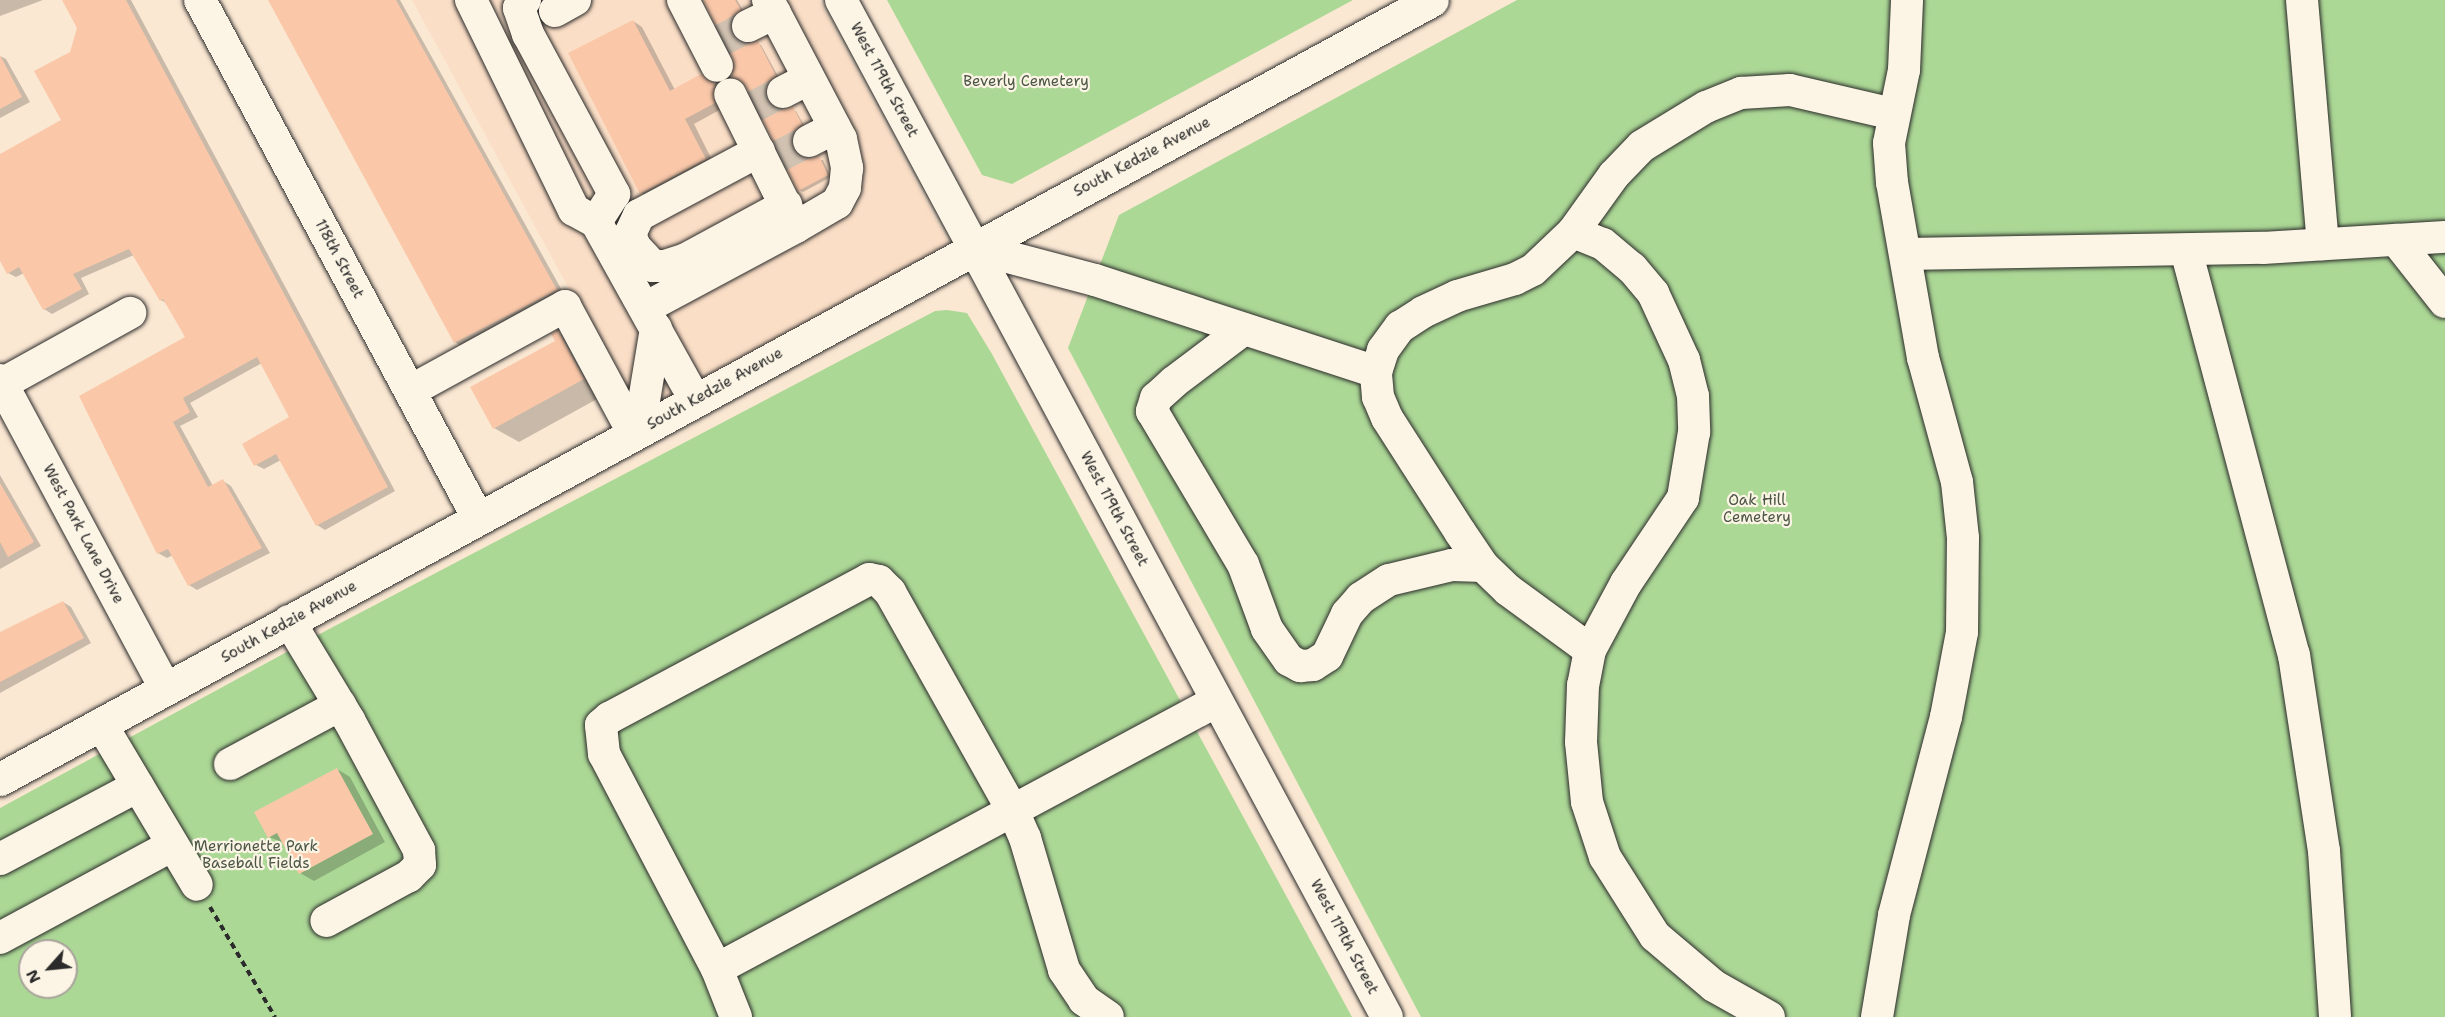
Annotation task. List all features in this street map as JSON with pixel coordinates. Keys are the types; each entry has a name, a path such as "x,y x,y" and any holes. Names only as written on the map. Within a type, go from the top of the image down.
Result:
{"main road":[{"name":"South Kedzie Avenue","path":"0,779 1432,0"}],"street":[{"name":"118th Street","path":"200,0 478,518"},
{"path":"471,0 574,210 596,222 651,318 694,400"},
{"path":"683,0 727,78 767,157 791,216"},
{"name":"West 119th Street","path":"841,0 1387,1017"},
{"path":"1877,1017 1894,915 1946,717 1962,632 1963,538 1957,482 1923,358 1892,183 1889,143 1893,114 1904,70 1907,0"},
{"path":"2302,0 2323,244"},
{"path":"513,3 614,194 596,222"},
{"path":"764,13 796,85 822,135 847,168 845,188 837,203 791,216 665,266 653,266 635,247 630,234 639,215 767,157"},
{"path":"1590,650 1548,623 1483,566 1387,418 1378,397 1376,372 1383,350 1400,327 1457,296 1515,279 1533,270 1573,232 1614,175 1642,146 1706,107 1741,93 1790,90 1893,114"},
{"path":"636,432 651,318 791,216"},
{"path":"1573,232 1603,244 1632,268 1653,293 1684,360 1693,396 1694,432 1683,498 1626,583 1590,650 1583,685 1581,742 1587,802 1605,857 1655,936 1683,963 1769,1017"},
{"path":"1906,254 2186,250 2445,237"},
{"path":"2396,240 2445,302"},
{"path":"974,248 1095,280 1376,372"},
{"path":"2186,250 2294,655 2324,851 2335,1017"},
{"path":"410,391 565,306 636,432"},
{"path":"1,383 130,313"},
{"path":"1244,329 1156,398 1152,411 1243,564 1268,629 1288,660 1307,665 1327,656 1347,614 1361,598 1389,580 1452,565 1483,566"},
{"name":"West Park Lane Drive","path":"1,383 166,688"},
{"path":"736,1017 717,969 604,754 601,726 845,588 869,579 879,581 890,592 1012,811 1025,838 1064,970 1084,1000 1108,1017"},
{"path":"289,621 340,705 419,850 420,865 409,876 327,921"},
{"path":"717,969 1217,701"},
{"path":"230,764 340,705"},
{"path":"101,724 197,885"},
{"path":"0,859 138,786"},
{"path":"0,938 173,845"}],"path":[{"path":"197,885 275,1017"}],"shaded area":[{"path":"412,0 819,0 951,248 638,416"}],"green space":[{"name":"Beverly Cemetery","path":"887,0 1353,0 1012,184 982,175"},
{"name":"Oak Hill Cemetery","path":"1517,0 2445,0 2445,1017 1421,1017 1068,348 1119,215"},
{"name":"Merrionette Park Baseball Fields","path":"935,311 967,313 992,354 1352,1017 0,1017 0,808 331,628"}],"building":[{"path":"62,0 126,0 388,487 316,526 276,454 254,466 242,444 289,417 257,357 183,398 190,412 173,422 208,487 223,479 262,548 188,586 168,549 157,554 79,396 185,337 163,299 160,301 129,249 73,274 82,289 43,310 19,267 7,274 0,261 0,154 61,120 34,71 70,52 77,28"},
{"path":"268,0 396,0 557,290 454,343"},
{"path":"703,0 735,0 741,10 730,24 732,34 746,44 758,41 776,76 768,83 767,101 781,110 793,107 802,124 794,132 793,150 807,159 819,156 828,175 798,191 746,86 732,76 733,58"},
{"path":"633,20 670,91 701,74 715,84 715,103 685,119 706,159 640,194 568,53"},
{"path":"0,55 22,97 0,109"},
{"path":"558,330 584,379 493,429 470,387 555,341 551,334"},
{"path":"0,483 34,542 8,557 0,542"},
{"path":"63,601 84,638 0,682 0,632"},
{"path":"337,768 373,834 299,874 277,833 268,838 254,812"}],"tunnel":[{"path":"718,42 748,26"},
{"path":"753,107 783,92"},
{"path":"777,157 809,141"}]}
